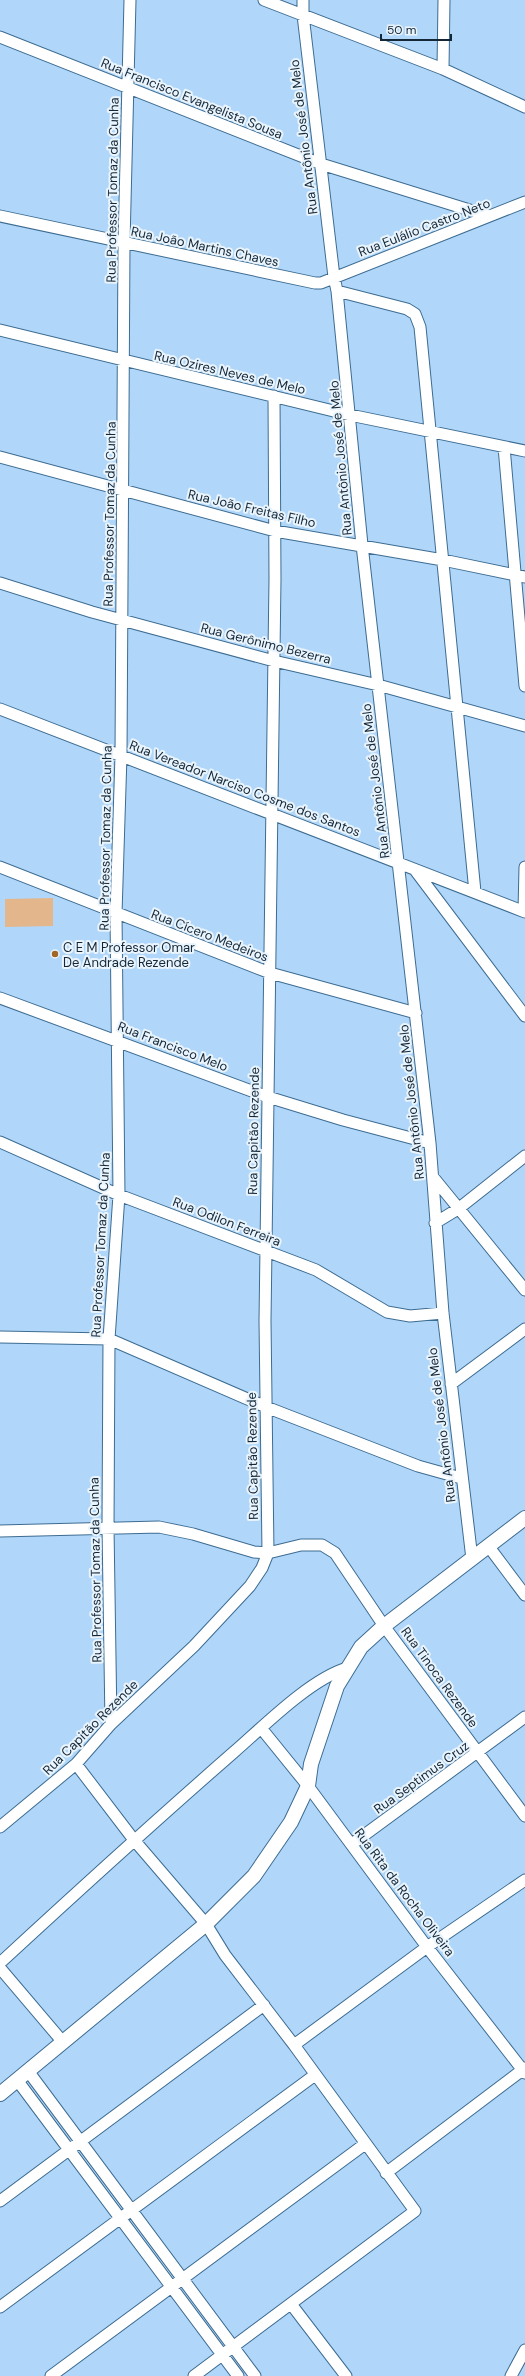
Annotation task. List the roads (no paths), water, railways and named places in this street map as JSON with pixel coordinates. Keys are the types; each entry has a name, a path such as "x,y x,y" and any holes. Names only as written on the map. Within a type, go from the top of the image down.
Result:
{"main road":[{"path":"0,2094 62,2041 206,1924 259,1870 291,1822 308,1786 311,1764 329,1711 347,1668 369,1638 525,1518"}],"street":[{"name":"Rua Professor Tomaz da Cunha","path":"111,1724 108,1527 109,1339 119,1194 119,1040 116,914 121,755 125,362 124,243 130,0"},
{"path":"264,0 442,69 525,107"},
{"name":"Rua Antônio José de Melo","path":"303,0 303,15 320,164 334,277 338,290 362,545 430,1143 443,1313 461,1478 472,1558"},
{"path":"442,69 444,0"},
{"name":"Rua Francisco Evangelista Sousa","path":"0,37 320,164 489,216"},
{"name":"Rua Eulálio Castro Neto","path":"334,277 489,216 524,204"},
{"name":"Rua João Martins Chaves","path":"0,216 308,283 321,283 334,277"},
{"path":"338,290 400,306 413,311 420,327 444,560 456,707 475,892"},
{"name":"Rua Ozires Neves de Melo","path":"0,330 125,362 350,415 430,430 525,451"},
{"name":"Rua Capitão Rezende","path":"0,1828 76,1764 111,1724 194,1646 258,1574 268,1553 266,1250 273,813 275,531 274,396"},
{"path":"504,447 520,577 525,686"},
{"name":"Rua João Freitas Filho","path":"0,458 123,492 275,531 444,560 520,577"},
{"name":"Rua Gerônimo Bezerra","path":"0,584 122,620 274,660 378,684 525,726"},
{"name":"Rua Vereador Narciso Cosme dos Santos","path":"0,709 273,813 525,912"},
{"path":"525,866 525,912"},
{"name":"Rua Cícero Medeiros","path":"0,867 116,914 270,972 416,1013"},
{"path":"415,870 525,1016"},
{"name":"Rua Francisco Melo","path":"0,998 119,1040 268,1097 343,1120 430,1143"},
{"name":"Rua Odilon Ferreira","path":"0,1142 119,1194 266,1250 338,1281 387,1312 410,1316 443,1313"},
{"path":"435,1223 458,1209 525,1156"},
{"path":"433,1177 525,1290"},
{"path":"451,1384 525,1329"},
{"path":"0,1337 109,1339 266,1407 418,1466 461,1478"},
{"path":"0,1531 108,1527 159,1527 244,1551 268,1553"},
{"name":"Rua Tinoca Rezende","path":"268,1553 318,1544 335,1554 384,1626 525,1816"},
{"path":"489,1547 525,1595"},
{"path":"0,1963 134,1840 261,1728 317,1682 347,1668"},
{"name":"Rua Septimus Cruz","path":"352,1844 478,1753 525,1717"},
{"name":"Rua Rita da Rocha Oliveira","path":"261,1728 352,1844 427,1948 524,2070"},
{"path":"76,1764 134,1840 206,1924 226,1955 294,2045 386,2173 416,2211 194,2376"},
{"path":"294,2045 427,1948 525,1880"},
{"path":"0,1968 62,2041"},
{"path":"0,2201 82,2142 264,2005"},
{"path":"386,2173 524,2070"},
{"path":"22,2075 82,2142 131,2211 183,2278 255,2376"},
{"path":"22,2075 70,2150 238,2376"},
{"path":"0,2307 122,2219 315,2075"},
{"path":"51,2376 365,2144"},
{"path":"291,2304 346,2376"},
{"path":"511,2376 525,2350"}],"place":[{"name":"C E M Professor Omar De Andrade Rezende","path":"55,954"}]}
